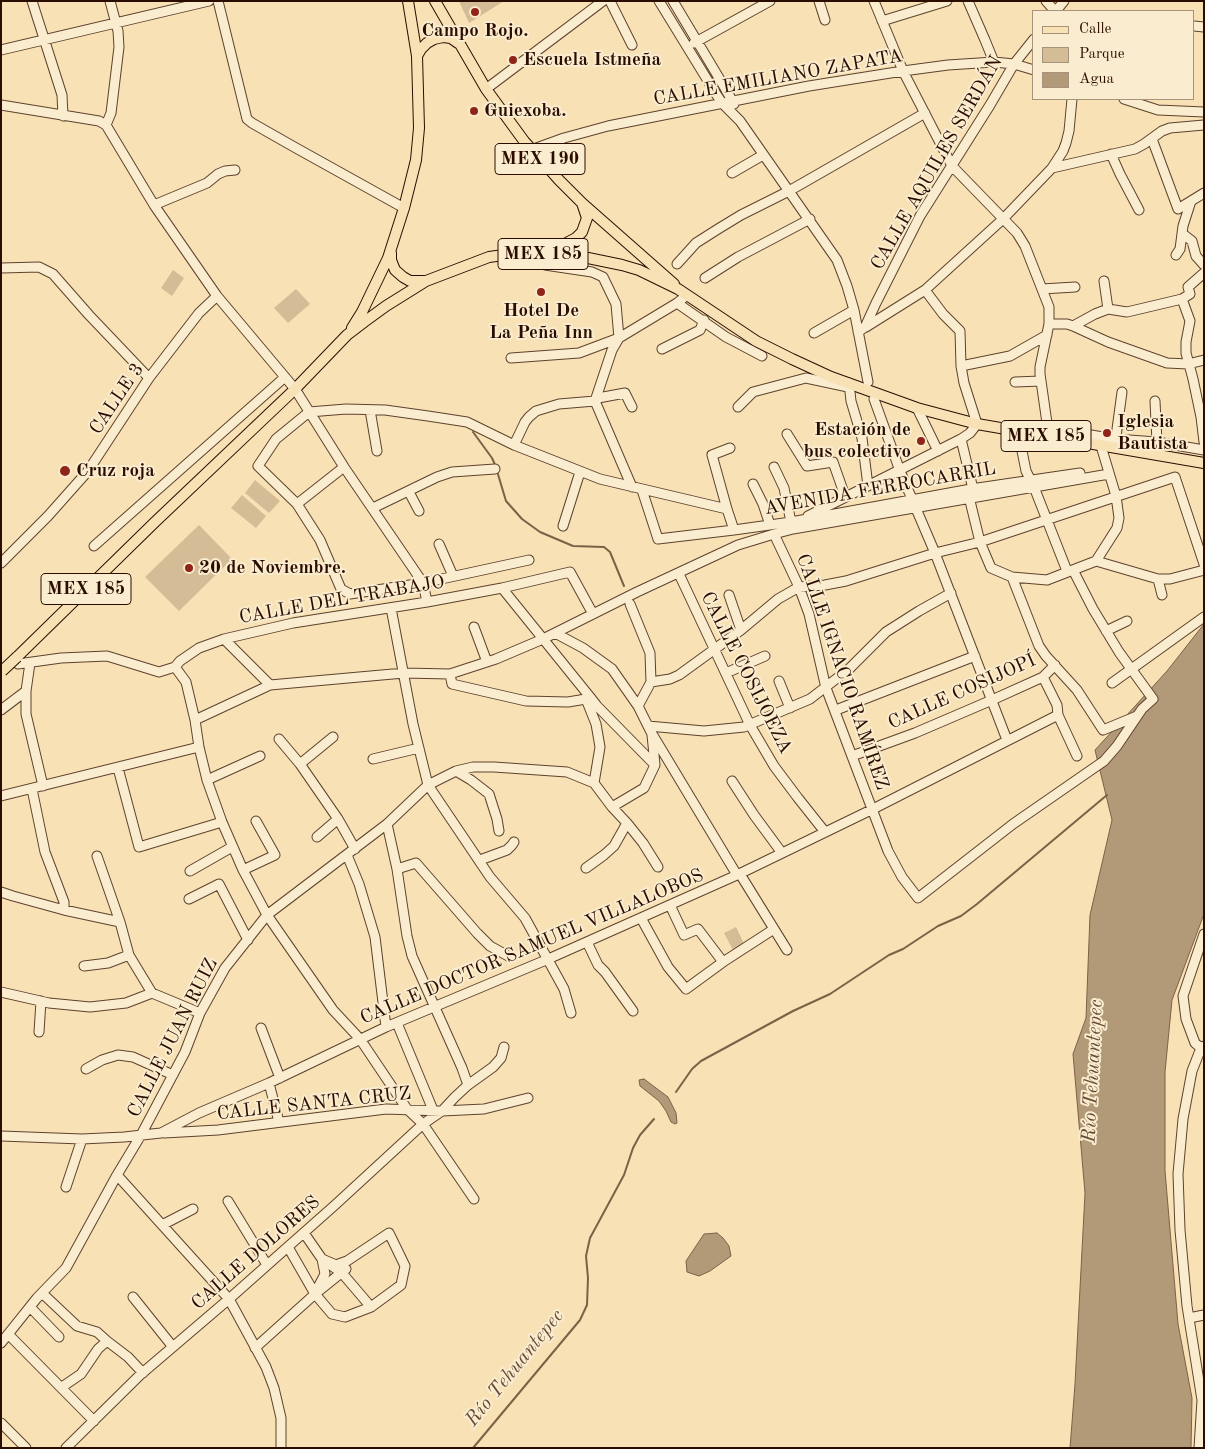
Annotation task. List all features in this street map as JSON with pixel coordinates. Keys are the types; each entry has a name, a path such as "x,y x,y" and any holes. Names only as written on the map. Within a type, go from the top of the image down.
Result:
{"main road":[{"path":"408,1 417,56"},
{"name":"MEX 190","path":"435,1 486,89 531,150 582,203 672,281 682,292"},
{"path":"417,56 421,49 434,39 451,38 459,44"},
{"name":"MEX 185","path":"347,336 362,312 388,258 404,208 416,160 419,128 417,56"},
{"path":"545,254 576,238 582,232 587,218 582,203"},
{"path":"391,250 391,260 395,270 410,281 426,281"},
{"name":"MEX 185","path":"2,671 17,660 347,336 386,306 426,281 490,258 511,254 527,253 588,258 639,270 682,292 756,341 849,385 917,408 977,424 1018,431 1049,433 1101,446 1115,443 1204,463"}],"street":[{"path":"32,1 62,95 63,116"},
{"path":"106,125 111,113 119,47 118,31 110,1"},
{"path":"218,1 247,119 288,144 404,208"},
{"path":"486,89 602,1"},
{"path":"610,1 632,45"},
{"path":"659,1 722,103 740,121 837,260 862,329 862,359 868,382"},
{"path":"673,1 732,101 740,121"},
{"path":"687,48 770,1"},
{"path":"818,1 825,20"},
{"path":"874,1 903,71 952,166 1017,233 1025,246 1050,307 1049,324 1040,367 1049,433 1115,443 1157,442 1204,450"},
{"path":"882,21 947,1"},
{"path":"968,1 994,62"},
{"path":"1046,1 1055,10"},
{"path":"1,50 207,2"},
{"name":"CALLE AQUILES SERDÁN","path":"862,329 920,216 1014,64 1032,42"},
{"name":"CALLE EMILIANO ZAPATA","path":"531,150 564,138 608,126 808,86 948,65 994,62 1014,64 1032,69"},
{"path":"862,329 925,290 1002,219 1052,168 1066,143 1072,100"},
{"path":"1127,100 1158,110 1204,112"},
{"path":"1,105 99,122 106,125 154,205 217,296 295,389 344,466 423,582 427,602"},
{"path":"678,264 696,243 718,229 789,191 925,113"},
{"path":"1052,168 1135,149 1162,131 1170,128 1204,125"},
{"path":"1152,138 1178,208 1204,193"},
{"path":"1111,154 1139,210"},
{"path":"732,173 763,155"},
{"path":"154,205 207,183 218,174 235,170"},
{"path":"1176,255 1180,249 1183,226 1191,201"},
{"path":"706,278 738,257 810,219"},
{"path":"1183,234 1192,241 1196,256 1204,266"},
{"path":"527,253 546,265 592,272 603,277 616,304 618,338 612,350 595,401 632,487"},
{"path":"1,268 38,267 53,274 149,378"},
{"path":"1074,326 1108,309 1127,312 1182,299 1190,294 1188,287 1204,273"},
{"path":"1104,282 1108,309"},
{"path":"1042,290 1075,287"},
{"path":"804,519 845,496 900,471 961,439 970,433 977,424 964,383 961,366 960,331 943,314 925,290"},
{"path":"512,358 579,353 618,338 677,303 682,292"},
{"name":"CALLE 3","path":"1,563 48,516 88,471 149,378 199,313 217,296"},
{"path":"1182,299 1190,321 1186,353 1201,417 1204,442"},
{"path":"677,303 726,337 762,356"},
{"path":"814,332 854,310"},
{"path":"662,349 700,330 704,320"},
{"path":"1049,324 1074,326 1108,342 1167,363 1188,364 1204,360"},
{"path":"961,366 1010,356 1047,335"},
{"path":"94,546 284,377"},
{"path":"738,407 753,392 806,378 849,385 851,401 862,438 868,486"},
{"path":"1014,382 1041,381"},
{"path":"1115,443 1122,392"},
{"path":"514,445 525,422 536,411 559,404 595,401 598,398 625,393 632,407"},
{"path":"874,399 900,471 935,553 1007,740"},
{"path":"1155,401 1157,442"},
{"path":"917,408 938,451"},
{"path":"529,560 423,582 350,594 341,589 320,540 297,504 258,466 276,439 309,412 346,409 385,410 467,422 514,445 600,479 727,509"},
{"path":"370,410 377,451"},
{"path":"1012,577 1039,646 1077,690 1103,730 1138,715 1153,699 1118,652 1070,571 1026,471 1018,431"},
{"path":"787,434 807,466 833,462 845,496"},
{"path":"961,439 972,485 970,501 980,542 991,568 1012,577 1047,580 1096,561 1117,528 1119,518 1116,496 1101,446"},
{"path":"730,448 712,455 734,530"},
{"path":"297,504 344,466"},
{"path":"774,467 784,488 791,522"},
{"path":"373,508 452,472 494,469"},
{"path":"563,526 580,472"},
{"path":"195,720 270,685 404,673 450,674 487,662 543,639 637,592 738,545 774,534 793,529 917,508 971,493 1108,472"},
{"path":"651,682 670,679 679,675 741,630 778,599 799,587 846,581 935,553 980,542 1175,477 1204,564"},
{"path":"753,484 770,524"},
{"name":"AVENIDA FERROCARRIL","path":"642,490 658,539 791,522 913,499 971,493"},
{"path":"409,492 419,511"},
{"name":"CALLE IGNACIO RAMÍREZ","path":"774,534 799,587 809,614 826,688 836,710 888,851 902,877 918,898 1013,824 1104,761 1117,746 1138,715"},
{"path":"439,544 453,576"},
{"path":"1096,561 1158,579 1170,579 1204,570"},
{"name":"CALLE DEL TRABAJO","path":"175,667 180,661 199,648 224,639 293,623 502,588 570,572 593,614"},
{"name":"CALLE COSIJOEZA","path":"678,574 750,724 774,766 825,832"},
{"path":"1158,579 1162,595"},
{"path":"502,588 588,698 655,765"},
{"path":"650,729 704,731 744,727 790,708 810,699 826,688 886,632 951,594"},
{"path":"729,595 741,630"},
{"path":"630,604 650,652 651,682 638,706"},
{"path":"391,608 413,724 428,785 490,877 525,918 564,989 571,1013"},
{"path":"1112,683 1204,617"},
{"path":"1106,631 1127,621"},
{"path":"474,627 487,662"},
{"path":"555,633 583,648 612,669 638,706 738,874 788,950"},
{"path":"224,639 270,685"},
{"path":"17,660 30,663 61,658 107,656 159,672 175,667 186,682 207,780 222,822 243,870 267,915 333,1010 360,1039 408,1109 422,1124 474,1199"},
{"path":"726,673 765,656"},
{"path":"836,710 975,656"},
{"path":"30,663 26,691 26,714 44,786"},
{"name":"CALLE COSIJOPÍ","path":"852,756 915,733 992,700 1043,677 1055,665"},
{"path":"450,674 452,684 526,701 568,702 588,698"},
{"path":"1043,677 1057,705 1058,715 1077,756"},
{"path":"779,681 790,708"},
{"path":"1,710 26,691"},
{"path":"588,698 596,724 600,747 594,783 643,843 658,867"},
{"name":"CALLE DOCTOR SAMUEL VILLALOBOS","path":"1,1136 82,1139 161,1133 199,1113 280,1078 360,1039 434,1006 536,965 545,956 587,942 670,906 873,809 1058,715"},
{"path":"612,807 644,788 655,765 650,729"},
{"path":"300,764 333,737"},
{"path":"280,739 300,764 338,819 355,849"},
{"path":"1,796 199,747"},
{"path":"373,758 419,748"},
{"path":"207,780 260,756"},
{"name":"CALLE JUAN RUIZ","path":"1,1343 42,1293 66,1268 173,1075 185,1052 200,1013 226,968 267,915 387,824 428,785 456,771 473,767 547,770 567,772 594,783"},
{"path":"118,768 139,847 222,822"},
{"path":"456,771 489,794 499,832"},
{"path":"732,782 782,853"},
{"path":"32,788 46,852 64,902 64,910"},
{"path":"317,837 338,819"},
{"path":"243,870 274,855 256,821"},
{"path":"586,868 614,846 627,823"},
{"path":"387,824 412,956 468,1085"},
{"path":"480,860 507,850 514,842"},
{"path":"190,872 232,847"},
{"path":"97,856 120,922 129,955 152,994 200,1013"},
{"path":"347,856 359,884 375,937 386,1028"},
{"path":"397,869 416,863 477,934 490,946 510,957"},
{"path":"189,899 219,884 248,940"},
{"path":"1,892 64,910 120,922"},
{"path":"670,906 684,935 698,929 723,962"},
{"path":"641,918 668,967 686,989 774,928"},
{"path":"1199,1448 1203,1400 1189,1318 1180,1230 1178,1174 1184,1109 1192,1071 1203,1047 1195,1043 1186,1019 1183,996 1204,934"},
{"path":"587,942 598,965 633,1011"},
{"path":"84,966 108,963 129,955"},
{"path":"1,992 68,1006 90,1007 126,1003 152,994"},
{"path":"39,1032 41,1001"},
{"path":"397,1023 438,1111"},
{"path":"261,1028 280,1078"},
{"name":"CALLE DOLORES","path":"66,1448 143,1373 304,1233 422,1124 492,1067 501,1058 504,1047"},
{"path":"86,1069 102,1060 118,1056 133,1057 173,1075"},
{"path":"269,1083 279,1122"},
{"name":"CALLE SANTA CRUZ","path":"161,1133 218,1130 386,1110 438,1111 484,1109 528,1098"},
{"path":"66,1186 82,1139"},
{"path":"117,1175 229,1299 266,1367 274,1388 280,1418 281,1448"},
{"path":"228,1201 267,1266"},
{"path":"162,1225 192,1208"},
{"path":"304,1233 322,1259 342,1273 371,1307"},
{"path":"288,1247 315,1294 332,1314 345,1317 371,1307 400,1285 404,1266 389,1233 347,1261 336,1264 322,1259"},
{"path":"255,1348 315,1294 342,1273 362,1252"},
{"path":"315,1294 325,1274 322,1259"},
{"path":"42,1293 77,1326 97,1332 128,1357 143,1373"},
{"path":"133,1297 174,1347"},
{"path":"30,1307 59,1337"},
{"path":"1189,1318 1204,1315"},
{"path":"8,1334 94,1421"},
{"path":"62,1387 81,1374 98,1349 107,1341"},
{"path":"1,1423 26,1448"}],"green space":[{"name":"Campo Rojo.","path":"459,1 504,1 469,23"},
{"path":"173,270 184,278 172,296 161,288"},
{"path":"296,289 310,304 288,323 274,308"},
{"path":"255,480 280,501 269,513 245,493"},
{"path":"242,495 266,516 256,528 231,508"},
{"name":"20 de Noviembre.","path":"199,525 232,559 179,611 145,577"},
{"path":"736,927 745,946 734,952 724,933"}],"water":[{"path":"1204,624 1204,914 1172,1000 1165,1072 1165,1171 1178,1324 1192,1398 1191,1448 1070,1448 1085,1193 1073,1054 1086,1018 1090,915 1112,820 1095,750 1167,671"},
{"path":"644,1079 668,1097 676,1113 677,1123 671,1122 659,1101 640,1086 639,1080"},
{"path":"717,1233 729,1246 731,1256 710,1271 699,1276 687,1272 686,1261 704,1234"}],"waterway":[{"path":"473,432 492,458 496,467"},
{"path":"497,471 506,501 522,519 540,532 573,546 604,547 610,552 624,586"},
{"name":"Río Tehuantepec","path":"676,1092 692,1069 701,1061 793,1011 830,994 889,955 903,949 938,926 961,916 1107,795"},
{"name":"Río Tehuantepec","path":"473,1448 580,1320 587,1305 588,1278 586,1256 590,1238 624,1175 633,1148 640,1135 654,1119"}],"place":[{"name":"Campo Rojo.","path":"475,12"},
{"name":"Escuela Istmeña","path":"513,60"},
{"name":"Guiexoba.","path":"474,111"},
{"name":"Hotel De La Peña Inn","path":"541,292"},
{"name":"Iglesia Bautista","path":"1107,433"},
{"name":"Estación de bus colectivo","path":"921,441"},
{"name":"Cruz roja","path":"65,471"},
{"name":"20 de Noviembre.","path":"189,568"}]}
